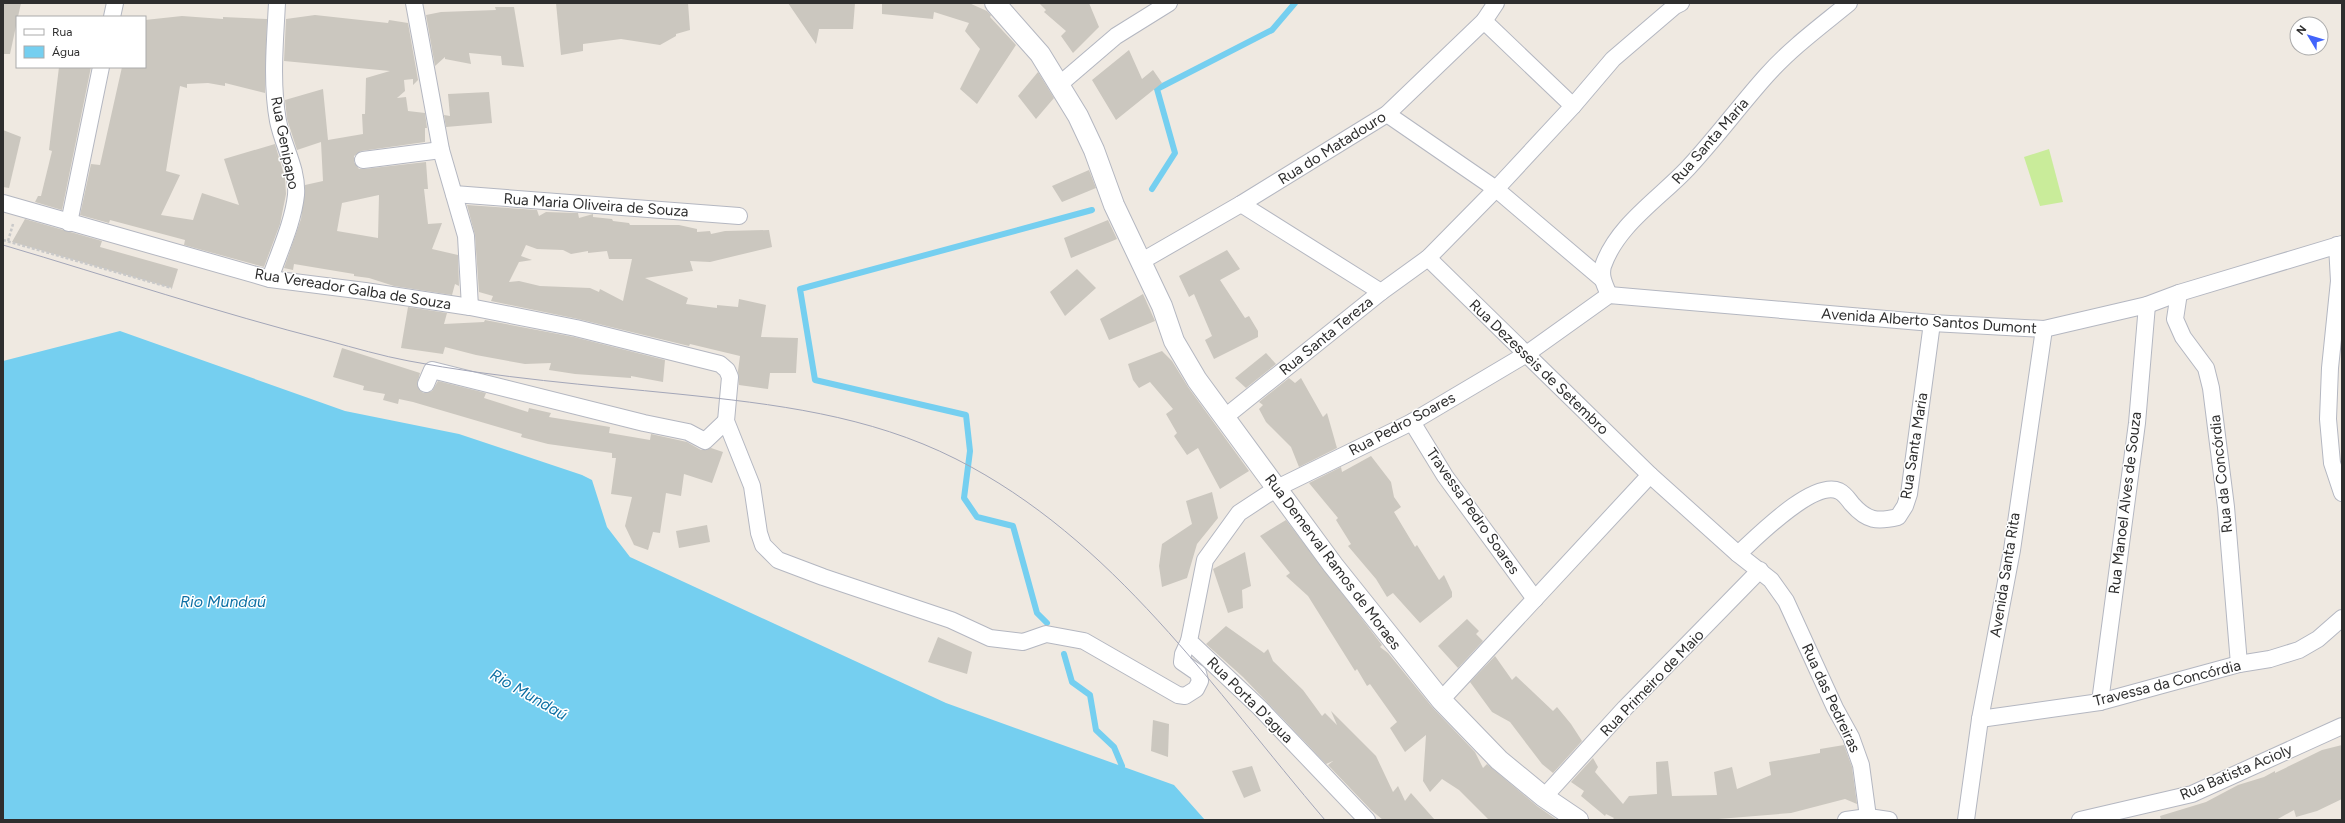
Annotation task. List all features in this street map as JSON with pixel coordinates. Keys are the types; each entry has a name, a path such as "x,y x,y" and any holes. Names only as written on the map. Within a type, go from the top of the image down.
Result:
{"street":[{"path":"112,16 115,3"},
{"name":"Rua Genipapo","path":"270,279 292,216 296,194 295,180 278,122 276,102 274,56 278,3"},
{"path":"414,3 441,150 466,236 470,307"},
{"name":"Rua Demerval Ramos de Moraes","path":"995,3 1040,54 1060,84 1078,116 1094,150 1114,205 1162,306 1174,341 1198,380 1332,565 1441,700 1499,760 1544,798 1578,820"},
{"path":"1060,84 1116,36 1169,3"},
{"name":"Rua do Matadouro","path":"1142,262 1241,204 1387,114 1484,21 1496,3"},
{"name":"Rua Santa Maria","path":"1602,279 1603,267 1612,249 1624,231 1706,149 1782,60 1849,3"},
{"path":"1428,258 1496,190 1613,60 1677,4"},
{"path":"1484,21 1573,106"},
{"path":"69,223 101,68"},
{"path":"1387,114 1496,190 1602,279 1609,295 1525,355"},
{"path":"363,160 441,150"},
{"name":"Rua Maria Oliveira de Souza","path":"454,194 739,216"},
{"name":"Rua Vereador Galba de Souza","path":"3,202 69,223 270,279 365,291 470,307 576,328 720,364 727,370 730,377 726,421"},
{"path":"1241,204 1381,292"},
{"path":"2340,244 2330,368 2328,419 2332,463 2342,493"},
{"name":"Avenida Alberto Santos Dumont","path":"1609,295 1932,323 2044,329 2148,305 2179,293 2340,244"},
{"name":"Rua Santa Tereza","path":"1225,417 1381,292 1428,258"},
{"name":"Rua Dezesseis de Setembro","path":"1428,258 1525,355 1650,475 1738,554 1760,570 1779,590 1799,628"},
{"name":"Rua da Concórdia","path":"2179,293 2175,319 2183,337 2206,368 2211,388 2226,507 2239,664"},
{"name":"Rua Manoel Alves de Souza","path":"2100,702 2137,423 2148,305"},
{"name":"Rua Santa Maria","path":"1738,554 1805,497 1824,491 1837,490 1862,515 1881,521 1898,517 1905,506 1909,494 1932,323"},
{"name":"Avenida Santa Rita","path":"1966,820 1980,719 2012,550 2044,329"},
{"name":"Rua Pedro Soares","path":"1189,641 1205,560 1239,513 1276,488 1412,422 1525,355"},
{"path":"426,384 432,370 644,423 688,432 706,441 726,421 752,486 756,518 763,545 778,560 823,577 951,620 990,638 1023,642 1046,634 1084,641 1178,695 1185,696 1196,689 1200,681 1198,673 1182,662 1183,654 1189,641"},
{"name":"Travessa Pedro Soares","path":"1412,422 1445,476 1535,599"},
{"path":"1441,700 1650,475"},
{"name":"Rua Primeiro de Maio","path":"1544,798 1625,708 1760,570"},
{"name":"Travessa da Concórdia","path":"1980,719 2100,702 2239,664 2270,659 2299,650 2318,638 2342,618"},
{"name":"Rua das Pedreiras","path":"1799,628 1835,708 1851,737 1861,765 1868,817"},
{"name":"Rua Porta D'agua","path":"1189,641 1260,708 1367,820"},
{"name":"Rua Batista Acioly","path":"2080,820 2192,794 2342,726"},
{"path":"1846,820 1868,817 1889,820"}],"path":[{"path":"3,240 172,288"}],"green space":[{"path":"2049,149 2063,202 2040,206 2024,157"}],"water":[{"name":"Rio Mundaú","path":"120,331 345,411 459,434 582,475 592,480 607,527 630,557 946,703 1174,785 1205,820 3,820 3,361"}],"building":[{"path":"3,3 21,3 18,16 16,16 16,26 10,54 3,54"},
{"path":"556,3 688,3 690,30 676,34 676,36 660,45 621,39 583,44 583,51 561,55"},
{"path":"788,3 855,3 853,29 819,29 816,44"},
{"path":"882,3 969,3 987,11 991,15 990,17 1016,45 977,104 960,89 980,49 965,31 969,23 934,12 933,19 882,14"},
{"path":"1039,3 1089,3 1099,27 1073,53 1061,36 1066,31 1044,12 1046,10"},
{"path":"495,7 514,7 524,67 502,65 501,56 469,53 471,64 445,59 445,57 435,66 426,15 441,12 496,10"},
{"path":"315,15 388,23 389,20 408,23 418,80 413,85 413,79 404,80 405,91 397,98 406,97 408,111 425,113 427,128 425,128 425,142 361,151 354,156 354,162 359,169 364,169 426,162 428,189 424,189 428,224 442,223 432,249 458,255 459,286 455,284 452,295 394,286 369,278 354,276 354,274 294,264 293,270 284,268 301,219 305,185 323,181 321,142 297,150 287,119 285,100 323,89 328,140 363,134 362,114 365,114 366,78 390,71 284,61 286,19","holes":["379,195 378,238 337,231 342,203"]},
{"path":"182,16 223,19 223,17 267,19 265,93 225,83 225,86 208,83 187,84 187,88 180,86 166,171 180,175 161,215 193,220 202,193 239,205 224,159 275,144 285,178 286,194 280,224 264,267 184,245 185,240 110,220 109,223 80,215 91,164 100,165 122,68 146,68 146,20"},
{"path":"1129,50 1142,79 1153,70 1162,83 1116,120 1092,80"},
{"path":"59,68 91,68 62,210 35,202 38,196 41,196 52,151 49,150"},
{"path":"1038,72 1054,98 1036,119 1018,96"},
{"path":"489,92 492,123 446,127 444,115 450,116 448,94"},
{"path":"3,130 21,137 9,188 3,187"},
{"path":"1089,170 1096,188 1062,202 1052,186"},
{"path":"467,205 537,210 539,216 546,212 578,213 579,218 593,214 593,217 612,219 613,221 629,223 630,225 679,225 697,229 697,232 710,231 711,234 725,231 769,230 772,247 710,262 690,261 693,271 645,278 688,298 686,304 717,308 717,305 738,307 739,299 766,305 761,337 798,338 796,373 770,373 768,389 739,385 738,371 740,356 690,344 689,346 578,319 491,301 493,296 479,292 475,235","holes":["526,245 537,249 563,250 571,254 588,251 588,253 607,251 609,259 632,259 623,301 600,289 599,292 590,288 540,286 519,281 509,282 519,262 532,260 521,256"]},
{"path":"25,219 102,241 100,247 178,269 172,288 12,242"},
{"path":"1108,220 1117,239 1071,258 1064,238"},
{"path":"1227,250 1240,269 1220,280 1245,318 1249,316 1258,331 1258,337 1214,359 1205,340 1212,336 1194,294 1189,297 1179,276"},
{"path":"1077,269 1096,288 1065,316 1050,292"},
{"path":"1143,294 1155,321 1109,340 1100,319"},
{"path":"408,307 447,313 444,324 484,322 485,320 574,337 665,360 663,382 631,376 631,378 575,374 549,370 551,363 525,364 476,355 445,347 443,354 401,348"},
{"path":"342,348 420,373 417,385 423,393 432,391 438,381 486,393 484,398 528,412 529,408 551,413 549,417 610,427 609,433 650,440 651,434 687,442 701,450 711,448 723,452 712,483 684,474 681,496 666,493 660,533 653,532 648,550 634,545 625,526 632,497 611,494 616,458 612,458 612,453 548,444 521,437 522,434 413,402 399,399 398,404 383,400 385,394 363,390 364,386 333,377"},
{"path":"1162,351 1172,361 1188,387 1249,471 1220,489 1198,448 1187,455 1174,436 1177,433 1166,414 1173,409 1150,382 1139,388 1133,380 1128,364"},
{"path":"1266,353 1276,364 1246,388 1235,378"},
{"path":"1289,378 1295,383 1301,378 1323,417 1327,413 1337,448 1299,467 1291,447 1266,422 1259,409 1263,405 1259,402"},
{"path":"1371,456 1391,482 1394,497 1401,507 1394,512 1415,547 1417,545 1439,580 1444,575 1452,592 1452,597 1420,623 1393,593 1387,597 1376,579 1348,546 1351,544 1336,520 1338,518 1309,483 1341,467 1342,472"},
{"path":"1212,492 1218,518 1197,544 1187,578 1162,587 1159,566 1162,544 1192,524 1186,501"},
{"path":"1286,520 1382,645 1380,647 1388,653 1433,708 1475,752 1483,768 1487,764 1537,806 1557,820 1489,820 1459,790 1442,779 1430,792 1423,781 1426,735 1405,752 1390,728 1397,722 1370,684 1367,686 1357,669 1355,671 1308,596 1286,576 1290,573 1260,536"},
{"path":"707,525 710,542 679,548 676,531"},
{"path":"1245,552 1251,586 1242,590 1243,608 1228,613 1213,569"},
{"path":"1467,619 1479,631 1476,634 1483,641 1458,668 1438,646"},
{"path":"1226,626 1264,653 1268,649 1273,661 1303,690 1322,716 1325,713 1337,725 1331,711 1376,756 1393,792 1398,786 1405,801 1411,793 1435,820 1383,820 1371,810 1328,765 1333,761 1326,764 1243,677 1206,644"},
{"path":"938,637 972,652 967,674 928,662"},
{"path":"1495,656 1512,680 1516,676 1553,711 1557,707 1571,724 1582,741 1553,773 1542,764 1510,722 1492,712 1470,682"},
{"path":"1153,720 1169,724 1168,757 1151,751"},
{"path":"1844,745 1852,767 1857,804 1845,799 1791,813 1706,820 1612,820 1614,818 1606,814 1605,816 1581,796 1584,791 1571,782 1593,758 1598,767 1595,772 1623,804 1629,796 1657,794 1656,762 1668,761 1672,796 1717,795 1714,772 1732,767 1737,789 1771,775 1769,762 1820,753 1820,749"},
{"path":"2342,745 2342,799 2317,811 2296,817 2294,810 2276,820 2161,820 2160,816 2206,802 2238,785 2264,777 2275,771 2275,773 2322,750"},
{"path":"1252,766 1261,791 1244,798 1232,771"}],"waterway":[{"path":"1152,189 1175,153 1157,89 1272,30 1295,3"},
{"path":"1047,623 1037,613 1013,526 977,517 964,498 970,451 966,415 815,380 800,289 1092,210"},
{"path":"1064,654 1072,682 1090,695 1096,730 1114,747 1122,766"}],"tram line":[{"path":"3,245 247,319 399,359 510,377 714,398 785,407 855,422 923,444 956,459 1013,492 1065,531 1113,574 1158,620 1201,669 1325,820"}]}
